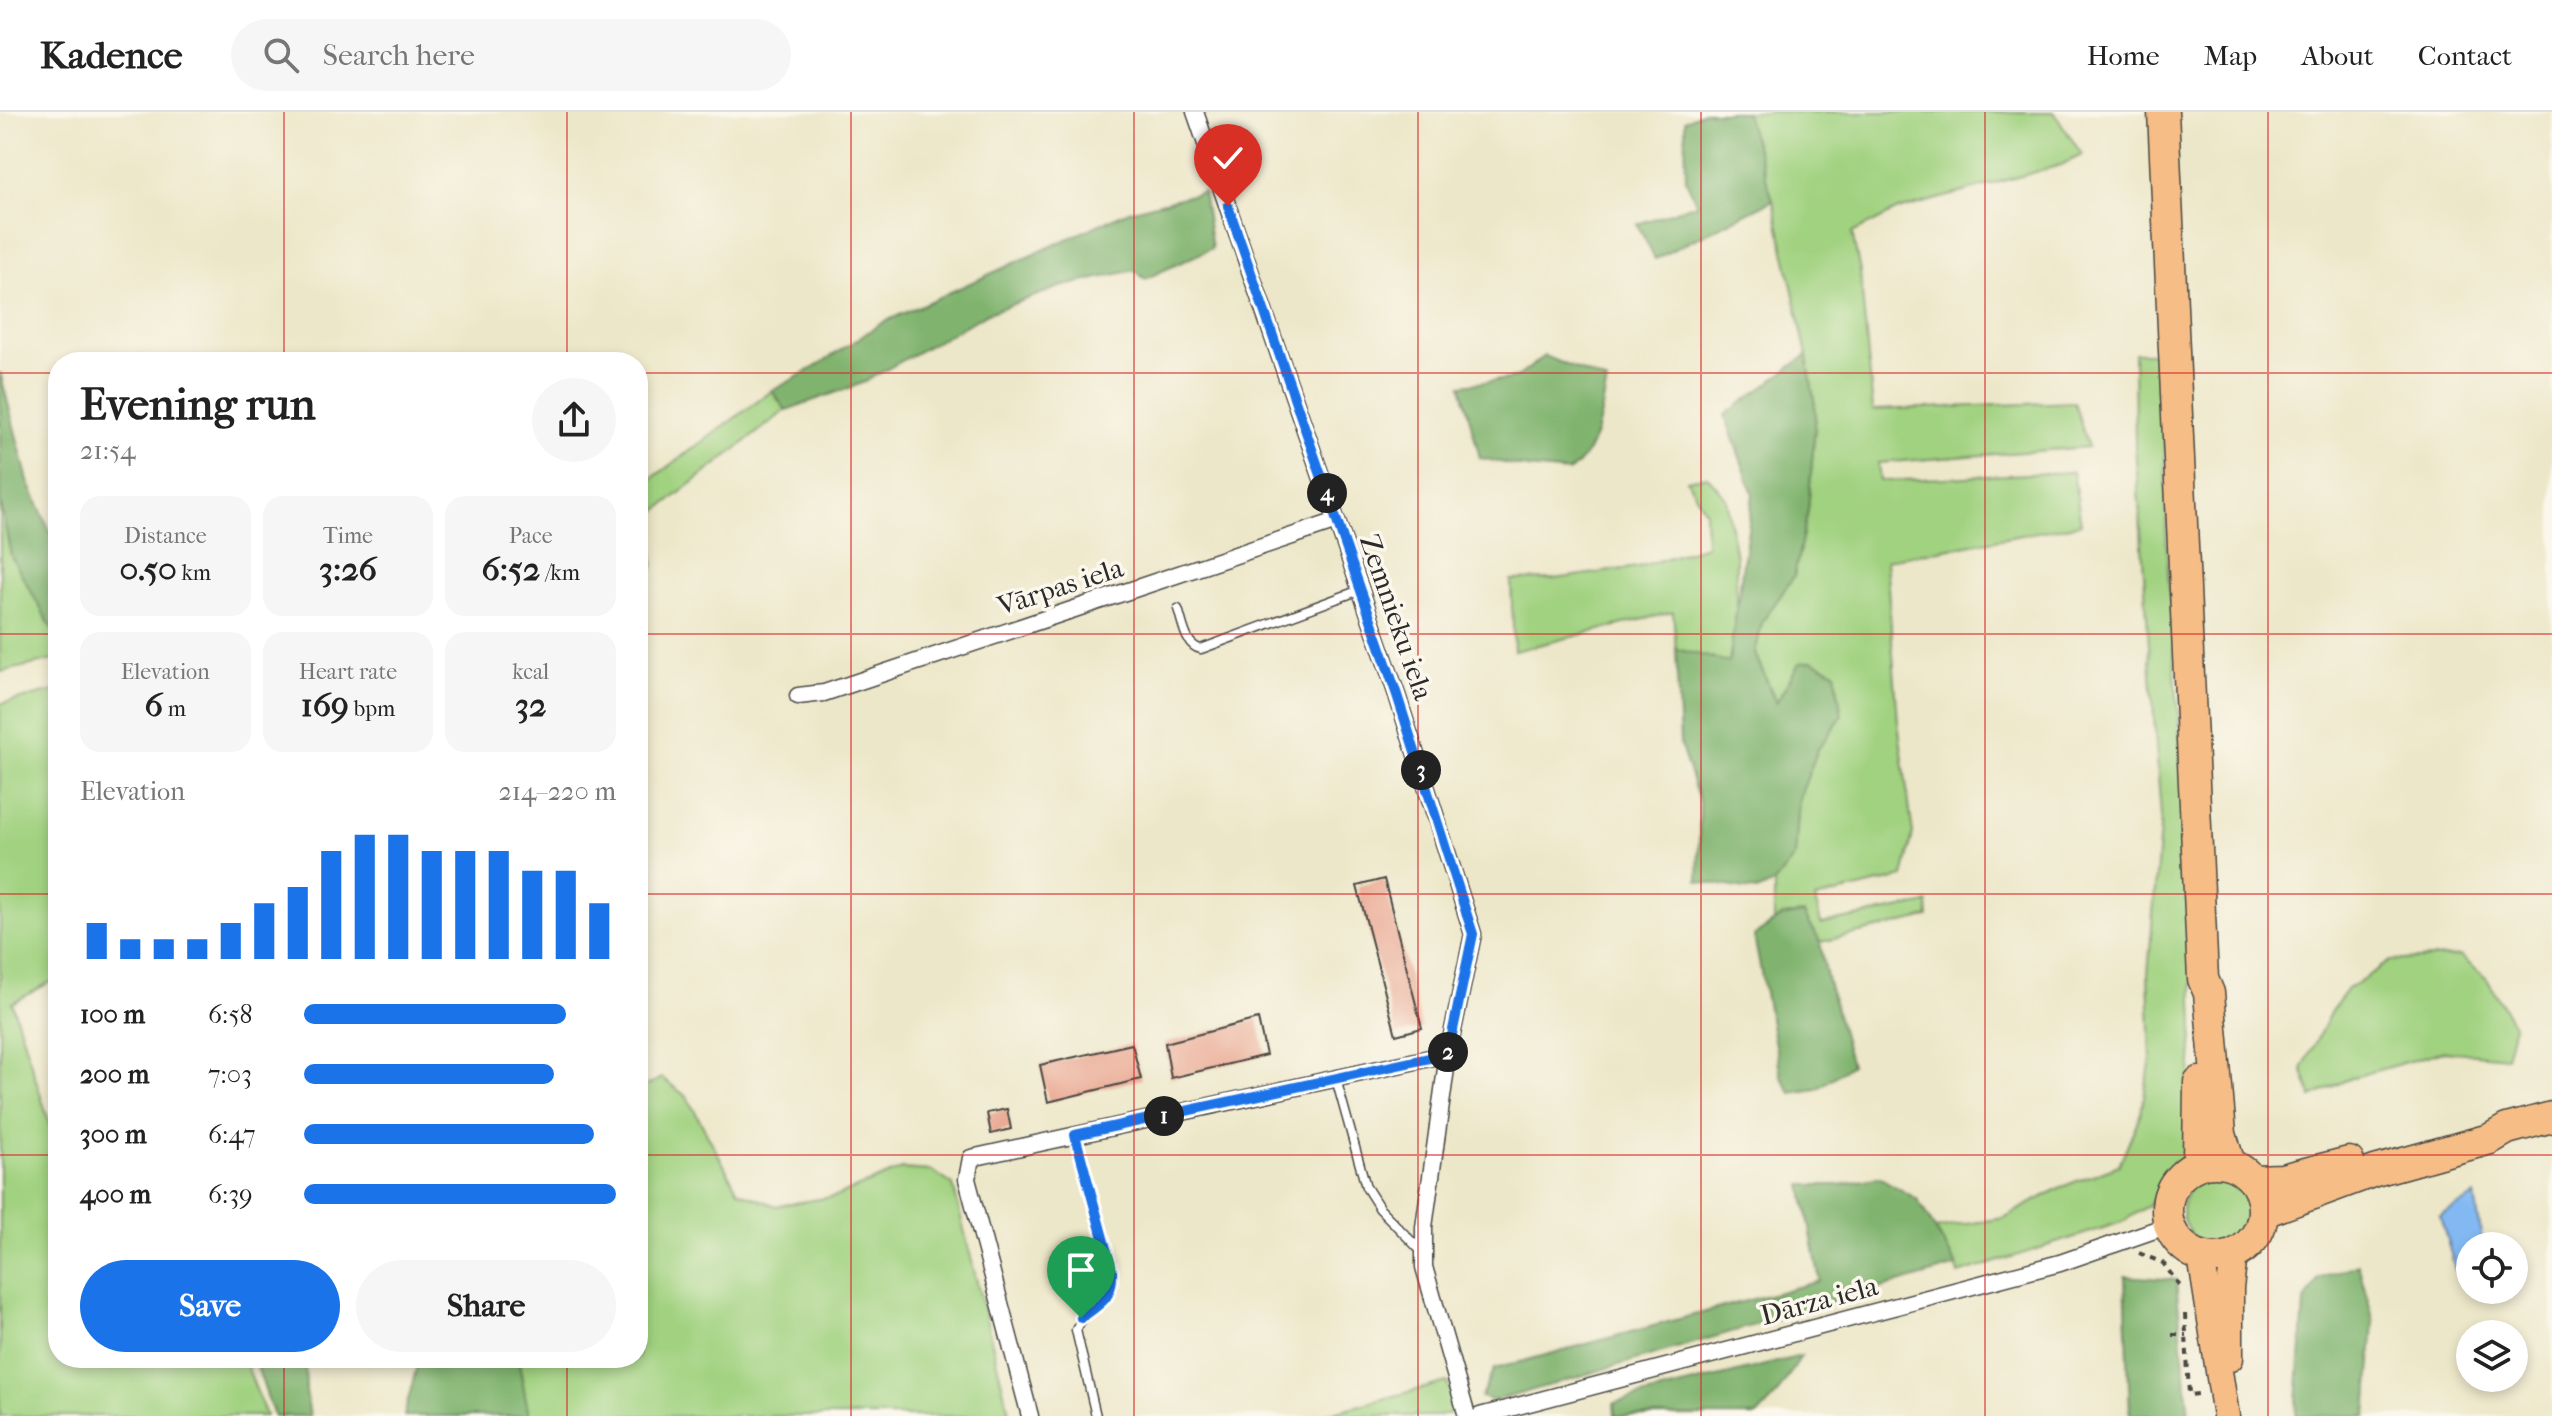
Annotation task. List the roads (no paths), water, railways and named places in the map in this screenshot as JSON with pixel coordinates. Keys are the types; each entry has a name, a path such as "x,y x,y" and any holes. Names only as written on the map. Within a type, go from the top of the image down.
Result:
{"highway":[{"path":"2163,112 2203,979 2209,993 2221,1134 2241,1172 2263,1200 2264,1212 2261,1225 2246,1248 2218,1259 2187,1250 2176,1239 2169,1225 2167,1210 2175,1182 2198,1164 2214,1162 2241,1172 2282,1179 2340,1164 2389,1156 2488,1129 2507,1129 2552,1117"},
{"path":"2198,1164 2198,994 2203,979"},
{"path":"2264,1212 2375,1171 2490,1139 2507,1129"}],"main road":[{"path":"2226,1408 2230,1384 2230,1288 2234,1255"},
{"path":"2201,1256 2219,1383 2226,1408"}],"street":[{"name":"Zemnieku iela","path":"1195,112 1337,521 1473,934 1448,1054 1423,1253 1424,1267 1467,1416"},
{"name":"Vārpas iela","path":"798,696 824,693 1337,521"},
{"path":"1030,1416 967,1179 971,1158 1448,1054"},
{"name":"Dārza iela","path":"1480,1416 2060,1263 2169,1225"}],"lane":[{"path":"1178,609 1190,644 1201,649 1360,590"},
{"path":"1336,1078 1366,1187 1380,1209 1423,1253"},
{"path":"1075,1135 1112,1271 1113,1286 1107,1299 1081,1318 1076,1330 1096,1416"}],"water":[{"path":"2475,1196 2481,1232 2456,1232 2456,1272 2440,1216"}]}
